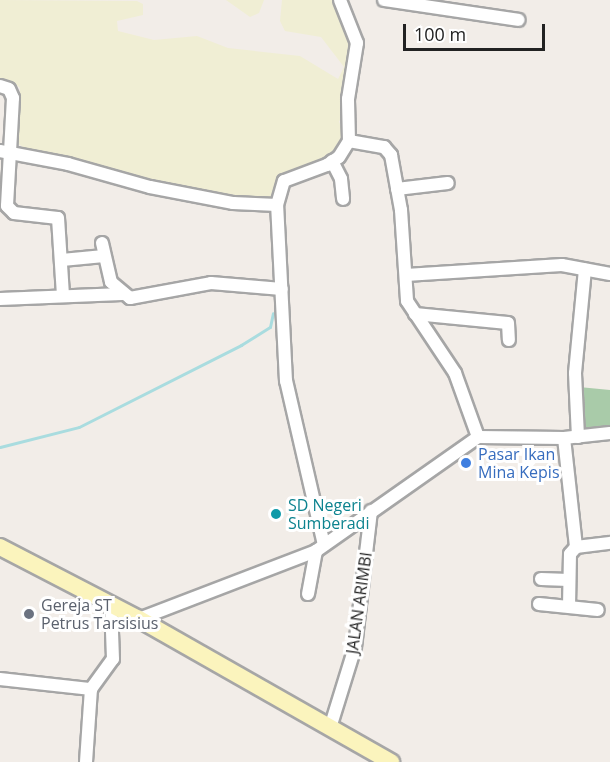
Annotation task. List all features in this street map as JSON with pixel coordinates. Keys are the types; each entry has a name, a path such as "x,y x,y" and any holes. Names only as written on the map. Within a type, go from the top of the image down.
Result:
{"main road":[{"path":"0,547 139,619 392,762"}],"street":[{"path":"308,594 320,548 286,381 281,342 282,290 277,205 284,181 332,161 349,141 348,99 357,44 340,0"},
{"path":"384,0 519,20"},
{"path":"0,86 9,89 13,98 6,151 4,192 7,206 12,212 58,218 63,296"},
{"path":"349,141 384,147 391,155 397,189 407,301 455,374 478,437"},
{"path":"6,151 150,187 233,203 277,205"},
{"path":"332,161 341,178 344,199"},
{"path":"397,189 448,183"},
{"path":"102,243 107,274 122,294"},
{"path":"62,260 104,256"},
{"path":"406,275 562,265 610,274"},
{"path":"578,437 575,374 585,269"},
{"path":"0,299 122,294 136,298 231,282 282,290"},
{"path":"415,314 508,323 509,340"},
{"path":"139,619 320,548 478,437 564,438 610,433"},
{"path":"564,438 576,548"},
{"name":"JALAN ARIMBI","path":"330,728 355,647 371,511"},
{"path":"569,606 570,554 576,548 610,543"},
{"path":"542,579 569,580"},
{"path":"539,603 598,610"},
{"path":"86,762 91,689 113,659 111,604"},
{"path":"0,679 91,689"}],"shaded area":[{"path":"0,0 137,1 143,4 143,15 117,21 118,31 154,40 197,36 228,48 300,56 338,79 344,67 321,37 285,31 280,21 282,0 334,0 352,35 350,44 356,78 353,112 339,121 344,137 339,153 296,179 279,204 254,205 235,195 172,189 26,149 17,143 20,88 12,81 0,82"},
{"path":"226,0 264,0 259,13 250,17"}],"green space":[{"path":"579,387 610,390 610,426 582,428"}],"waterway":[{"path":"0,447 79,427 241,345 270,327 273,313"}],"place":[{"name":"Pasar Ikan Mina Kepis","path":"466,463"},
{"name":"SD Negeri Sumberadi","path":"276,514"},
{"name":"Gereja ST Petrus Tarsisius","path":"29,614"}]}
